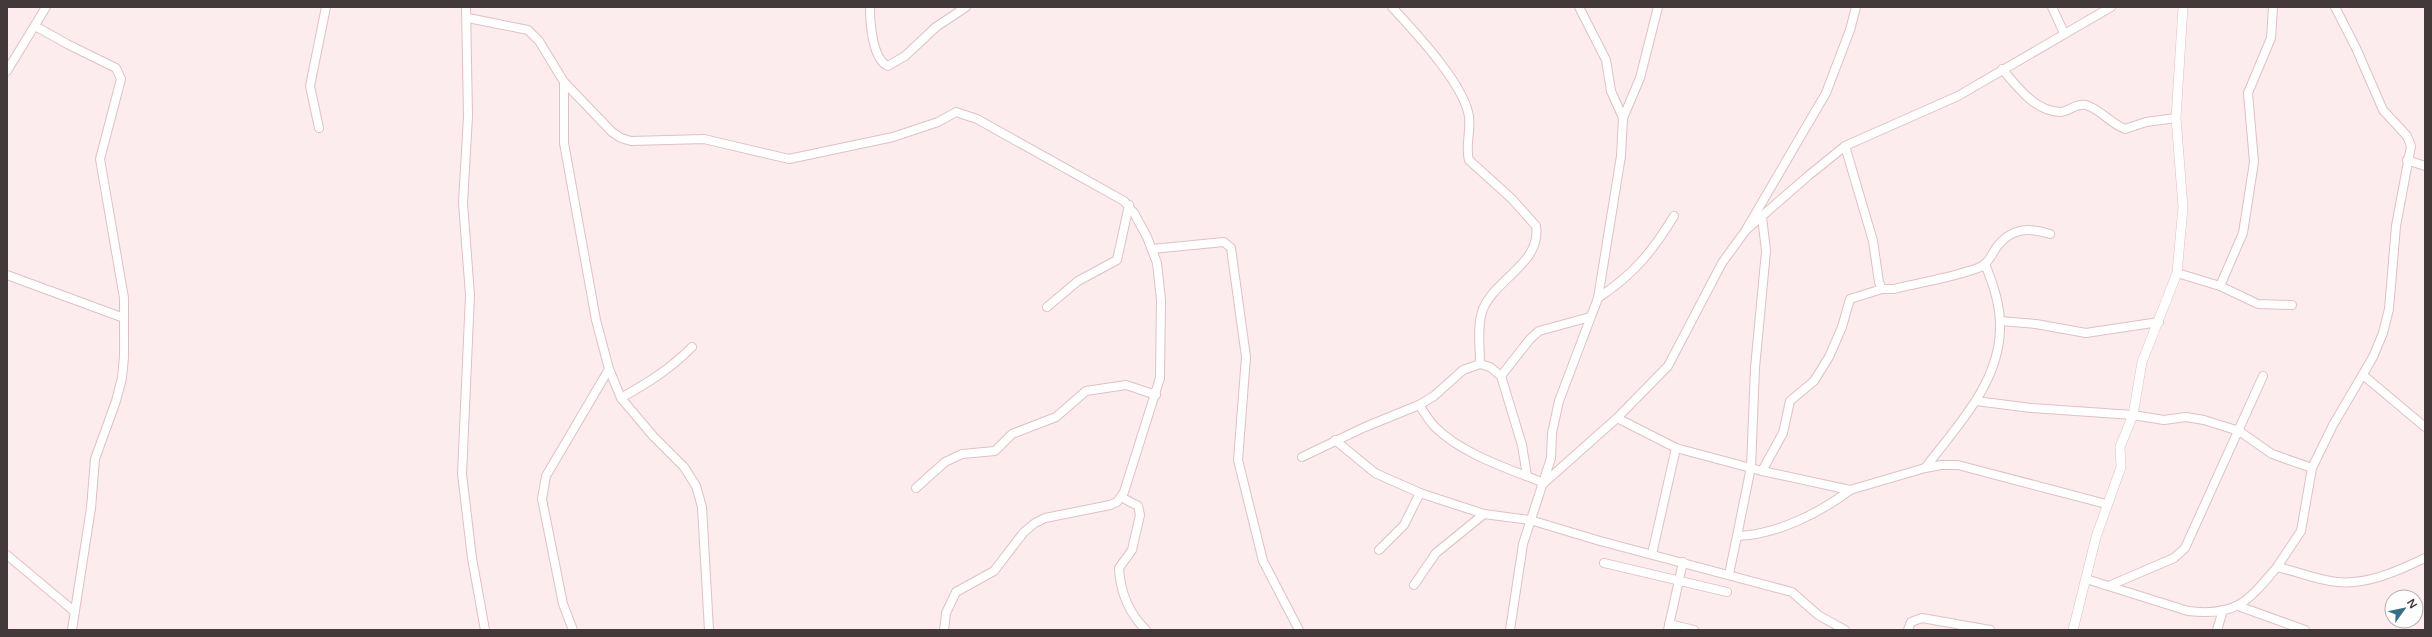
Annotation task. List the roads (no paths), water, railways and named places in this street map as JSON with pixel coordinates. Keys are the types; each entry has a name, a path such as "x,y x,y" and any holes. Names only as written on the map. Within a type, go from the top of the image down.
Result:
{"street":[{"path":"7,71 46,7"},
{"path":"319,128 310,86 326,7"},
{"path":"466,7 468,18 468,116 463,203 470,295 462,474 472,558 485,630"},
{"path":"870,7 873,39 879,59 888,66 905,56 936,27 966,7"},
{"path":"1392,7 1454,81 1464,101 1469,118 1469,160 1512,198 1536,226 1536,238 1529,254 1488,300 1482,311 1480,326 1480,364"},
{"path":"1579,7 1606,60 1611,91 1623,118"},
{"path":"1510,630 1523,544 1551,458 1552,433 1559,401 1598,298 1621,156 1623,118 1640,78 1658,7"},
{"path":"1544,483 1617,418 1668,366 1722,263 1746,230 1826,93 1850,30 1856,7"},
{"path":"2052,7 2064,33"},
{"path":"1746,230 1845,146 1958,96 2064,33 2112,7"},
{"path":"2073,630 2106,504 2121,467 2121,446 2133,415 2142,362 2159,322 2177,272 2182,207 2176,118 2183,7"},
{"path":"2220,286 2242,233 2254,162 2248,92 2271,38 2273,7"},
{"path":"2086,579 2188,611 2223,610 2238,606 2250,598 2276,567 2301,532 2312,468 2333,425 2363,376 2383,333 2389,309 2396,226 2407,160 2411,146 2410,140 2383,110 2356,48 2335,7"},
{"path":"468,18 528,30 538,41 564,82 612,132 621,138 631,141 704,139 784,159 893,137 938,122 952,113 962,112 1129,205 1152,249 1157,263 1161,300 1161,366 1156,394 1122,497 1110,505 1045,518 1035,523 1024,532 994,571 956,592 946,613 944,630"},
{"path":"35,26 69,45 116,68 120,73 118,91 100,159 124,298 122,378 95,460 91,508 72,630"},
{"path":"2002,69 2028,98 2050,110 2064,111 2079,104 2087,106 2125,129 2146,122 2176,118"},
{"path":"564,82 564,143 596,320 608,369 621,398 653,436 684,467 696,486 702,507 709,630"},
{"path":"1845,146 1873,241 1879,282 1882,288"},
{"path":"2407,160 2425,166"},
{"path":"1047,307 1078,281 1118,260 1129,205"},
{"path":"1598,298 1622,283 1640,265 1674,216"},
{"path":"1729,574 1751,467 1755,368 1766,251 1762,217"},
{"path":"1762,471 1784,432 1790,401 1814,381 1829,357 1842,327 1850,299 1855,295 1882,288 1894,289 1979,268 1985,264 2003,239 2011,234 2030,229 2050,234"},
{"path":"1152,249 1224,242 1232,248 1246,357 1238,460 1263,561 1299,630"},
{"path":"1925,468 1976,401 1989,374 1999,343 2000,321 1994,287 1985,264"},
{"path":"2177,272 2220,286 2258,304 2292,305"},
{"path":"7,275 124,318"},
{"path":"1501,376 1538,331 1590,317"},
{"path":"2000,321 2036,324 2086,333 2159,322"},
{"path":"621,398 663,374 692,347"},
{"path":"1302,456 1335,440 1419,405 1434,396 1463,370 1480,364 1490,367 1501,376 1522,445 1527,476"},
{"path":"573,630 563,604 542,499 543,487 546,476 608,369"},
{"path":"2111,586 2174,558 2184,548 2263,376"},
{"path":"2363,376 2425,428"},
{"path":"916,488 945,462 962,454 995,450 1012,434 1056,417 1076,398 1086,392 1126,385 1156,394"},
{"path":"1976,401 2031,408 2133,415 2164,420 2186,417 2239,431 2272,454 2312,468"},
{"path":"1419,405 1435,427 1454,442 1486,460 1544,483"},
{"path":"1617,418 1676,448 1762,471 1850,490"},
{"path":"1335,440 1375,473 1420,493 1484,514 1530,520 1600,541 1729,574 1792,592 1800,597 1814,612 1845,630"},
{"path":"1652,554 1676,448"},
{"path":"1737,536 1751,536 1816,513 1850,490 1925,468 1958,464 2106,504"},
{"path":"1379,550 1404,525 1420,493"},
{"path":"1122,497 1138,506 1140,515 1132,550 1119,568 1122,586 1124,596 1137,621 1146,630"},
{"path":"1414,585 1436,553 1484,514"},
{"path":"7,555 75,612"},
{"path":"2276,567 2336,582 2358,581 2381,576 2425,558"},
{"path":"1683,562 1668,627 1694,630"},
{"path":"1604,563 1727,592"},
{"path":"2238,606 2305,630"},
{"path":"2217,630 2223,610"},
{"path":"1908,630 1911,622 1922,618 1990,630"},
{"path":"1826,630 1829,621"}]}
